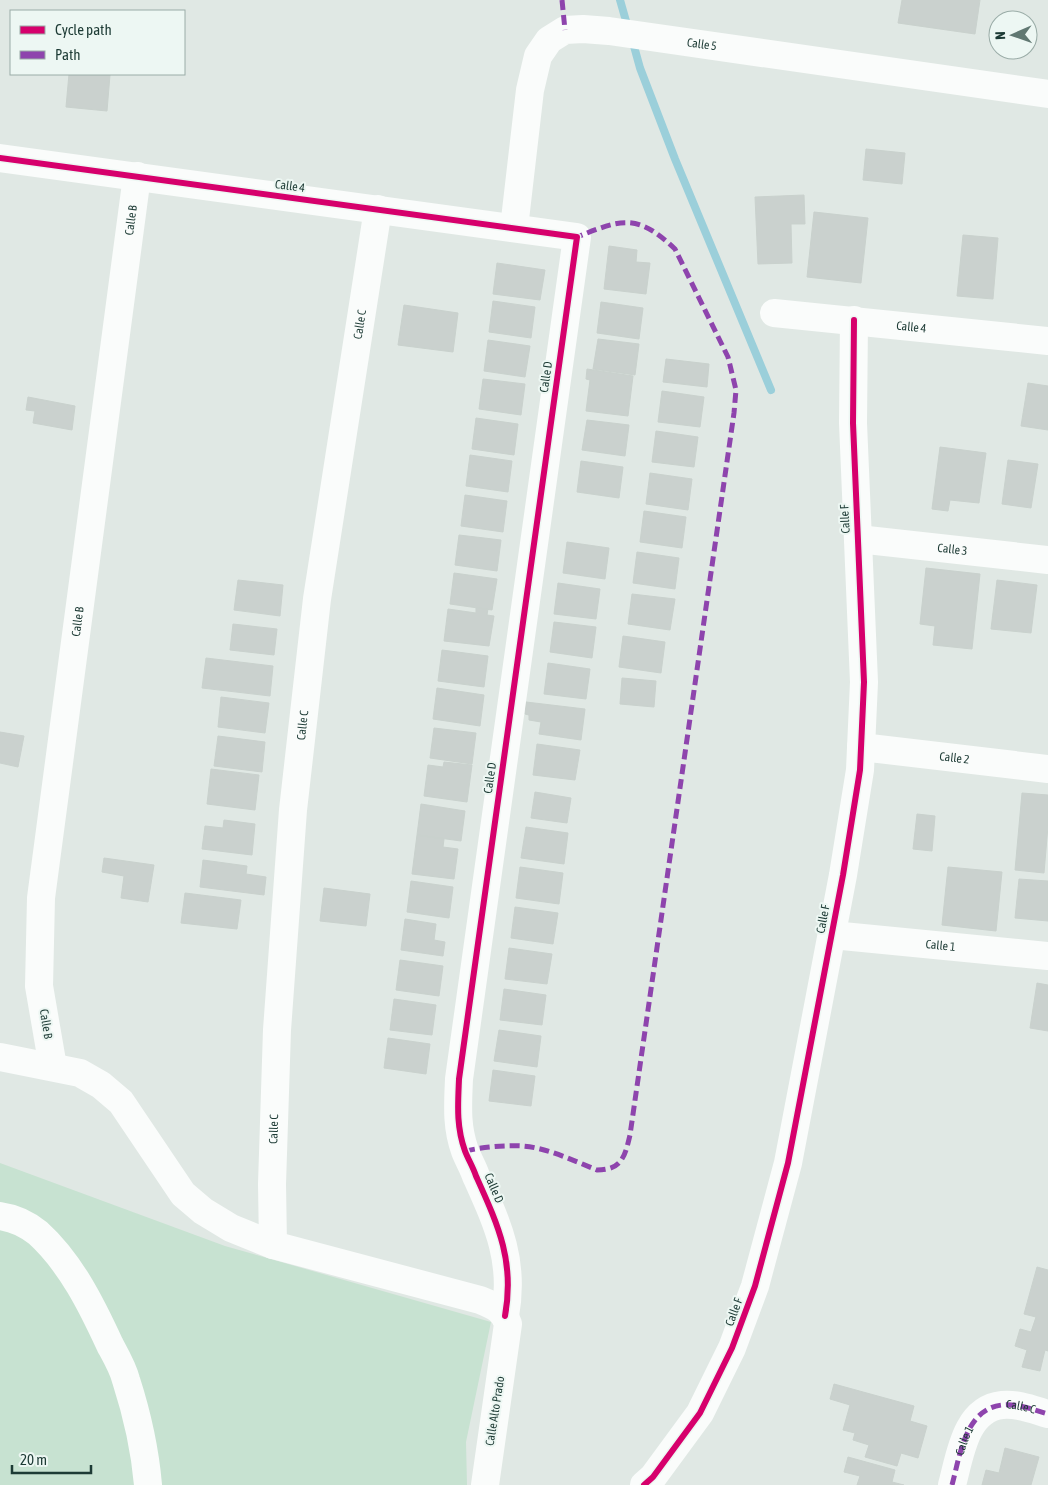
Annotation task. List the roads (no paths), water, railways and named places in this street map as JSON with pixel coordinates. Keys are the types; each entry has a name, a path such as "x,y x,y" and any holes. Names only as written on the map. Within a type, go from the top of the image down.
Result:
{"street":[{"name":"Calle 5","path":"514,228 530,90 538,56 549,40 565,30 609,31 1048,94"},
{"name":"Calle 4","path":"0,158 577,237"},
{"name":"Calle B","path":"53,1067 40,986 41,898 138,176"},
{"name":"Calle C","path":"273,1245 272,1175 276,1040 293,810 316,599 378,209"},
{"name":"Calle D","path":"506,1327 509,1296 503,1241 465,1150 458,1118 459,1079 577,237"},
{"name":"Calle 4","path":"774,313 1048,341"},
{"name":"Calle F","path":"644,1485 653,1477 700,1412 732,1348 755,1286 788,1163 832,935 860,770 864,682 853,422 854,320"},
{"name":"Calle 3","path":"858,539 1048,560"},
{"name":"Calle 2","path":"861,747 1048,769"},
{"name":"Calle 1","path":"832,935 1048,956"},
{"path":"0,1057 80,1073 101,1085 120,1102 183,1194 203,1211 231,1228 273,1245 480,1300 499,1309 506,1327"},
{"path":"0,1216 24,1224 53,1248 94,1312 126,1378 138,1424 148,1485"},
{"name":"Calle Alto Prado","path":"485,1485 506,1327"},
{"name":"Calle C","path":"994,1407 1002,1404 1011,1405 1048,1414"},
{"name":"Calle 1","path":"952,1485 966,1436 972,1423 986,1410 994,1407"}],"waterway":[{"path":"620,0 628,28"},
{"path":"632,39 640,68 675,159 771,390"}]}
